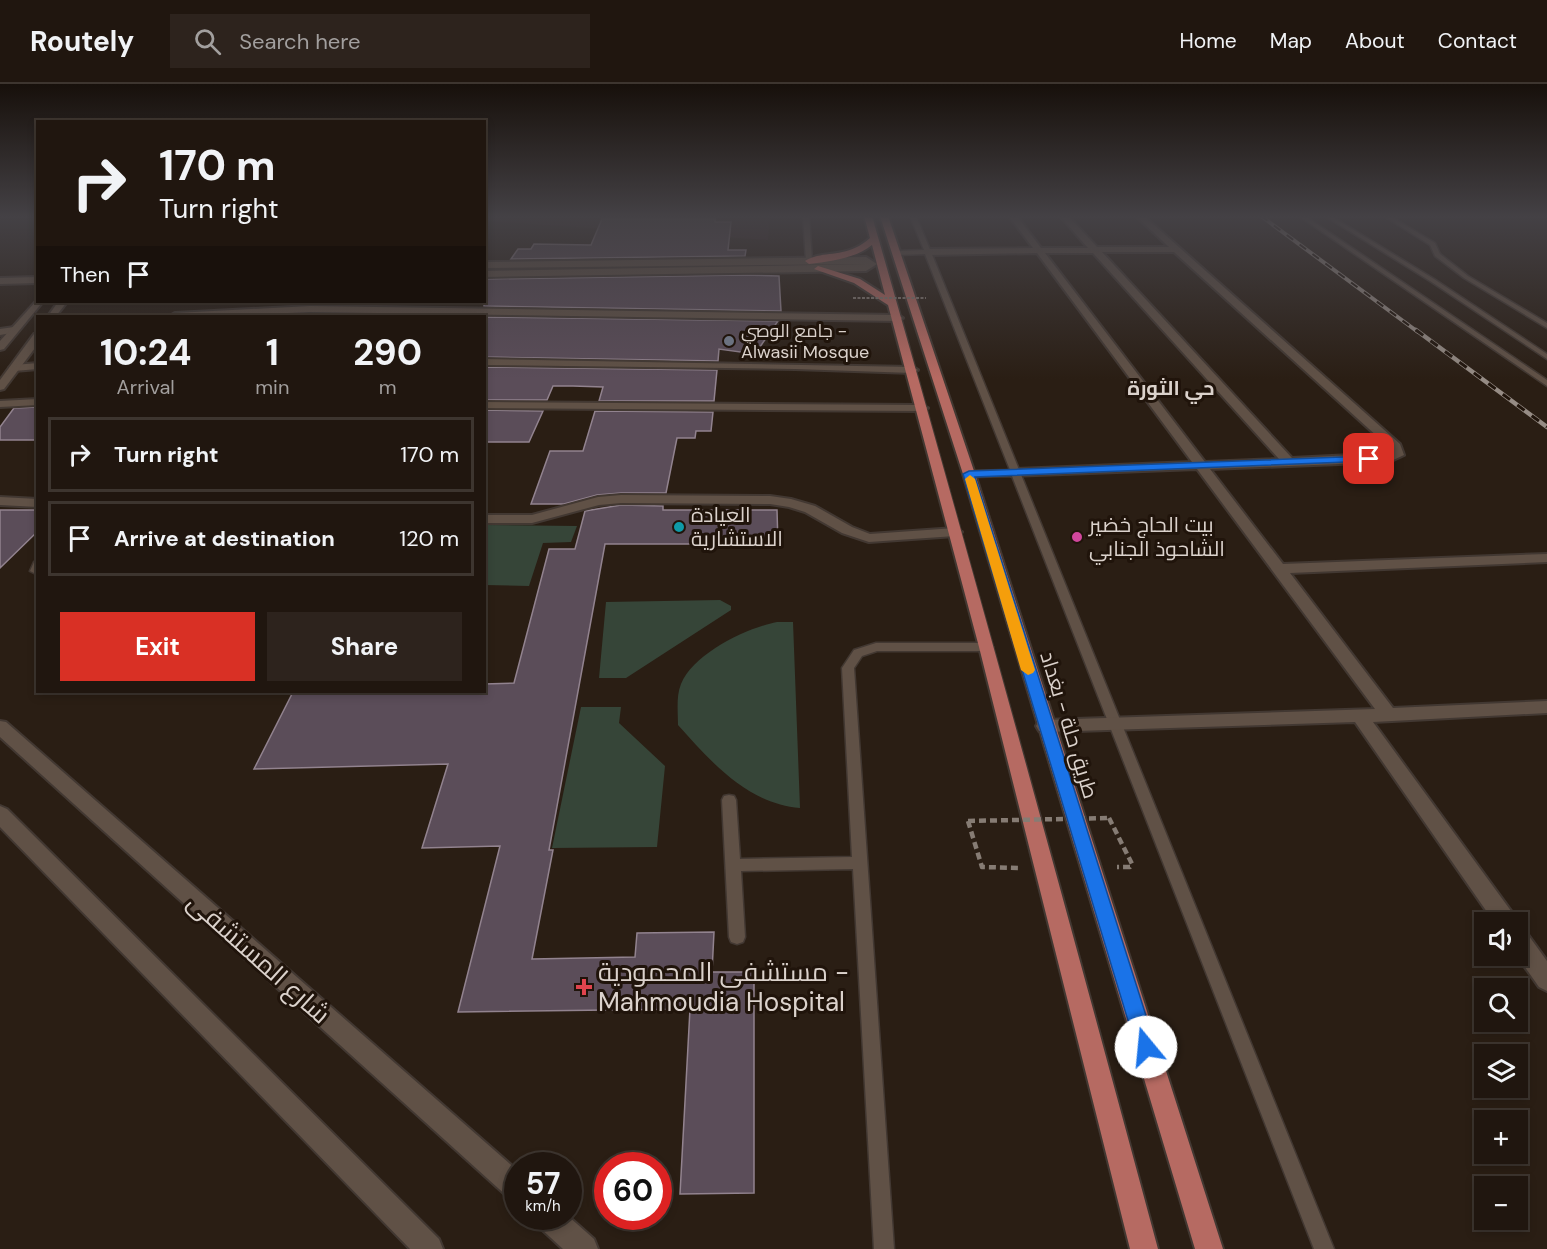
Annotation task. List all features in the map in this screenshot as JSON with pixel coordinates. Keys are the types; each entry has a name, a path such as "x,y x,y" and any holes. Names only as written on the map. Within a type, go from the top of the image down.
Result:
{"main road":[{"path":"822,270 857,281 896,311"},
{"path":"884,270 913,370 987,647 1144,1249"},
{"name":"طريق حلة - بغداد","path":"904,270 1209,1249"}],"street":[{"path":"486,274 727,270"},
{"path":"1055,270 1387,713"},
{"path":"1114,270 1289,462"},
{"path":"1015,473 1389,458 1398,454 1396,447 1201,270"},
{"path":"0,272 36,272"},
{"path":"0,281 36,280"},
{"path":"0,347 37,303"},
{"path":"52,315 61,303"},
{"path":"194,315 310,309 896,311"},
{"path":"0,332 14,330"},
{"path":"0,387 36,339"},
{"path":"486,362 913,370"},
{"path":"14,368 36,366"},
{"path":"0,404 36,402"},
{"path":"486,405 922,408"},
{"path":"486,519 531,519 609,500 770,500 810,509 847,530 869,538 955,532"},
{"path":"0,501 36,503"},
{"path":"1279,569 1547,558"},
{"path":"1045,726 1360,716 1547,707"},
{"path":"1360,716 1499,912"},
{"name":"شارع المستشفى","path":"0,728 504,1178"},
{"path":"2,821 429,1249"},
{"path":"1528,953 1547,980"},
{"path":"563,1230 584,1249"}],"lane":[{"path":"935,270 1324,1249"},
{"path":"1381,270 1547,384"},
{"path":"1416,270 1547,357"},
{"path":"1457,270 1547,326"},
{"path":"969,474 1015,473"},
{"path":"884,1249 848,668 858,653 876,647 987,647"},
{"path":"729,800 738,937"},
{"path":"733,865 860,863"}],"path":[{"path":"853,298 926,298"},
{"path":"1044,867 982,867 968,821 1109,818 1132,866"}],"green space":[{"path":"486,525 577,526 571,542 543,543 529,586 486,585"},
{"path":"720,600 731,606 731,610 626,678 599,678 606,602"},
{"path":"777,622 793,622 800,808 781,805 747,790 717,766 678,725 679,689 697,662 709,652 737,636"},
{"path":"581,707 621,707 619,723 665,766 657,847 552,848"}],"building":[{"path":"779,276 781,311 484,306 486,279"},
{"path":"486,317 778,321 755,354 719,349 718,361 486,357"},
{"path":"486,367 717,370 714,401 599,401 603,387 573,386 553,386 547,400 486,400"},
{"path":"36,407 36,440 0,440 0,427 14,408"},
{"path":"486,410 543,411 529,442 486,442"},
{"path":"595,411 713,412 711,431 696,431 695,438 677,438 666,493 621,493 597,495 564,504 531,504 550,451 583,451"},
{"path":"621,505 663,506 663,510 777,510 778,544 605,544 549,850 553,850 532,959 635,957 637,933 714,932 712,972 754,972 754,1193 680,1194 690,1009 458,1012 500,846 422,848 448,764 254,769 292,693 486,693 486,684 514,683 549,549 575,549 585,511"},
{"path":"0,510 36,510 36,533 0,568"}],"railway":[{"path":"1335,270 1418,332"},
{"path":"1416,330 1547,427"}],"slow traffic":[{"path":"970,479 1028,670"}],"place":[{"name":"جامع الوصي - Alwasii Mosque","path":"729,341"},
{"name":"العيادة الاستشارية","path":"679,527"},
{"name":"بيت الحاج خضير الشاحوذ الجنابي","path":"1077,537"},
{"name":"مستشفى المحمودية - Mahmoudia Hospital","path":"584,987"}],"district":[{"name":"حي الثورة","path":"1171,388"}],"route":[{"path":"1146,1047 969,474 1369,459"}]}
